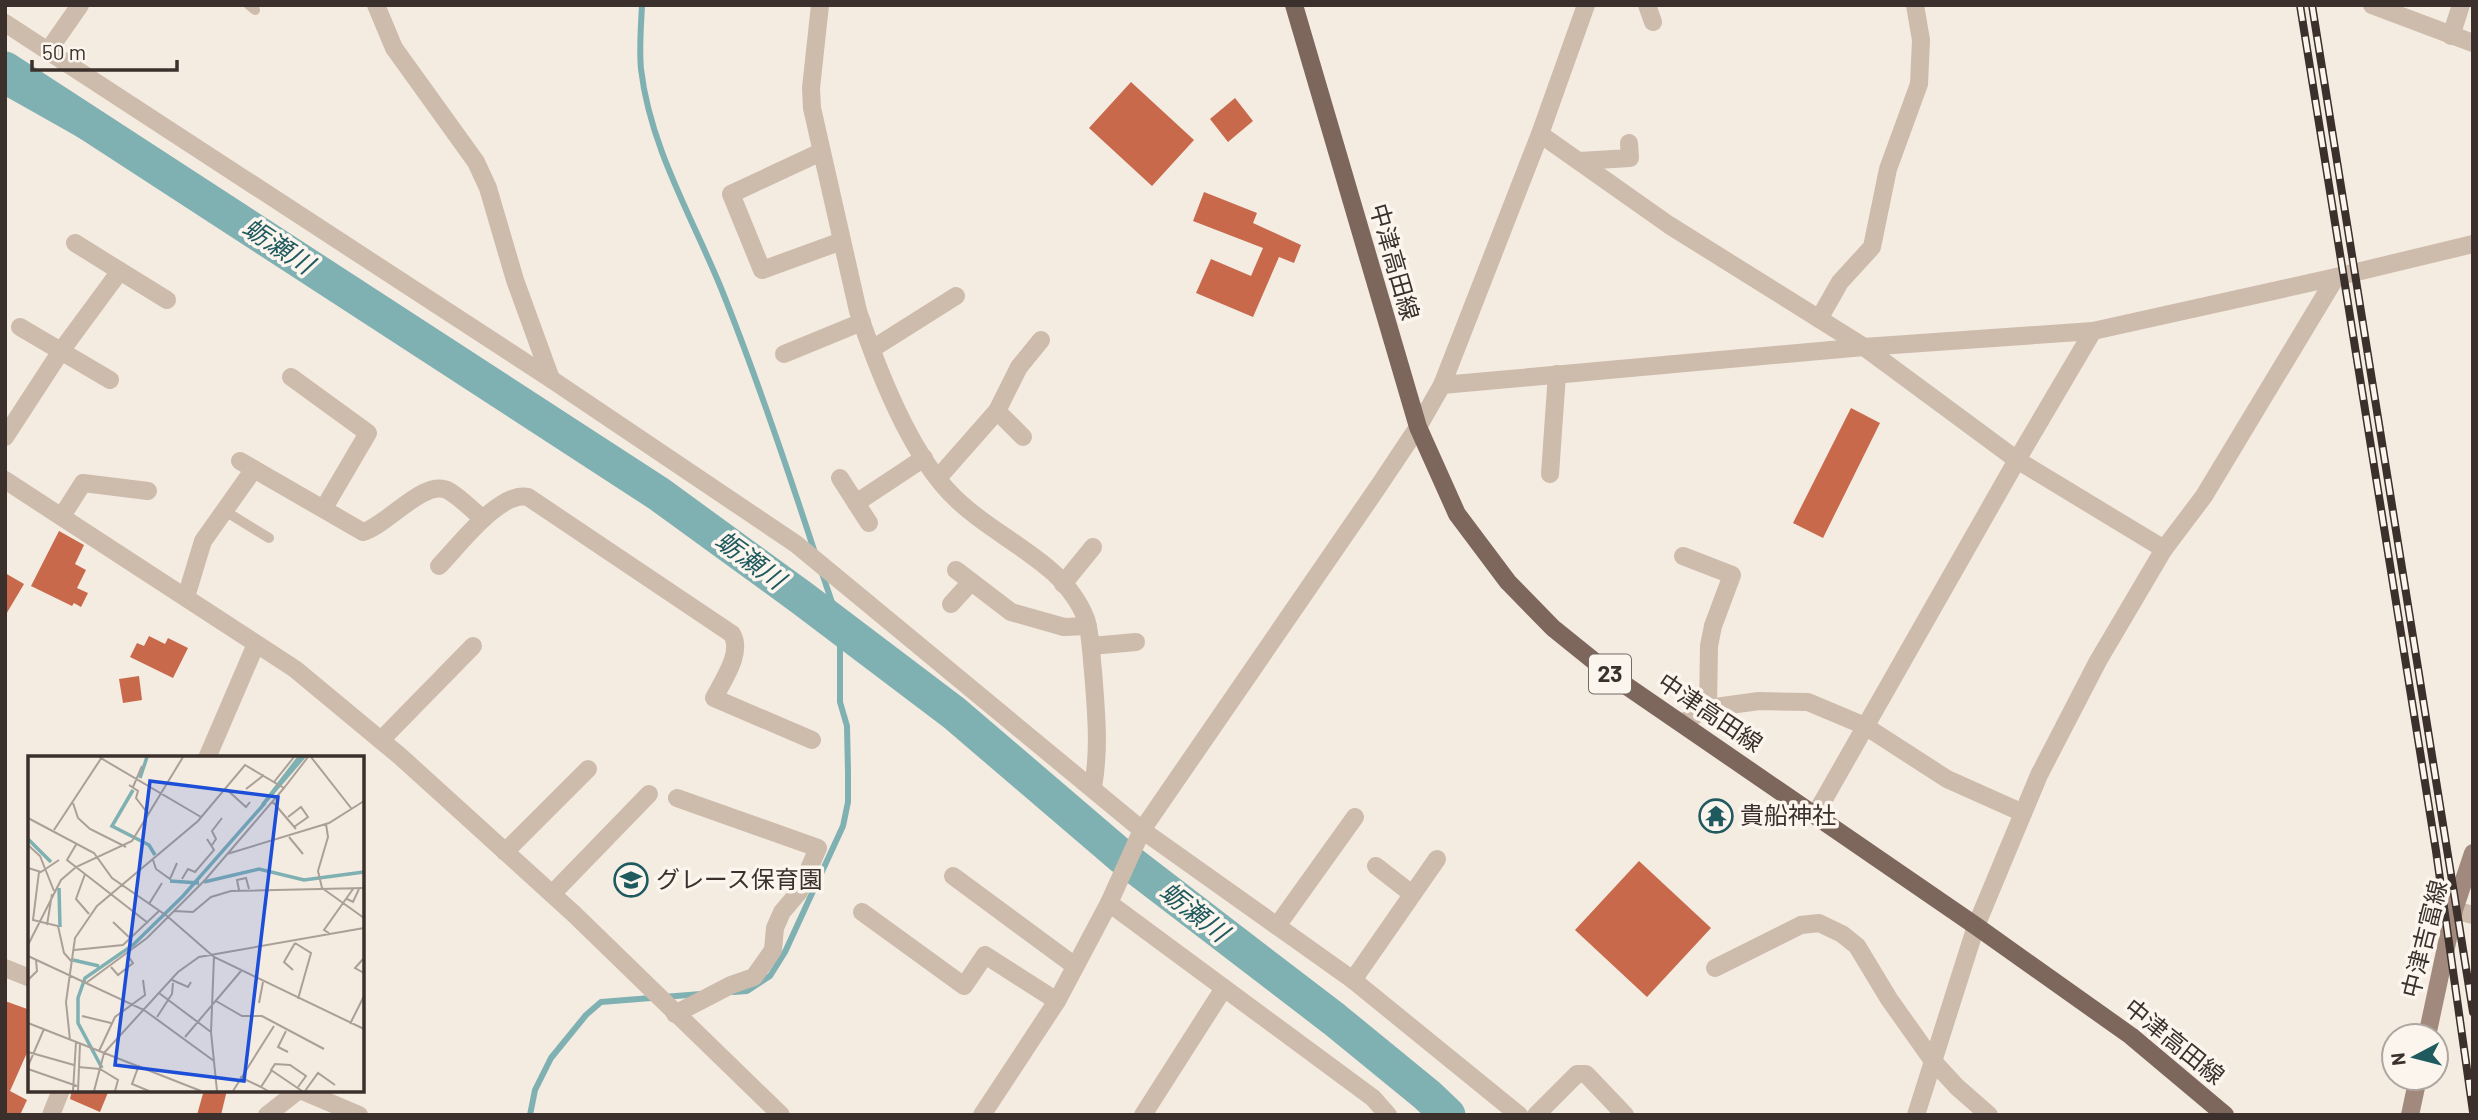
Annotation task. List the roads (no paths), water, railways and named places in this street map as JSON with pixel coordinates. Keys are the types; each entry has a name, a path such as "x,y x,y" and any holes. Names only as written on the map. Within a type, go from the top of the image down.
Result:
{"main road":[{"name":"中津高田線","path":"1294,5 1418,427 1457,514 1508,582 1553,628 1615,678 2131,1036 2225,1115"},
{"name":"中津吉富線","path":"2430,1022 2455,910 2473,853"},
{"path":"2410,1115 2415,1092"}],"street":[{"path":"48,51 80,5"},
{"path":"376,5 394,48 476,162 488,188 515,280 551,379"},
{"path":"820,5 811,88 812,108 862,322 905,424 923,458 938,478 963,505 1048,568 1063,583 1084,615 1091,646 1097,724 1097,766 1093,787"},
{"path":"982,1115 1057,1001 1111,898 1141,833 1418,427 1442,385 1540,134 1586,5"},
{"path":"1819,319 1840,282 1872,247 1888,169 1919,84 1920,40 1915,5"},
{"path":"2372,5 2473,43"},
{"path":"2451,36 2461,5"},
{"path":"5,23 551,379 796,544 1093,787 1141,833 1353,980 1519,1115"},
{"path":"1540,134 1669,225 1864,347 2017,460 2164,549"},
{"path":"1579,161 1630,158 1629,143"},
{"path":"821,152 731,194 761,270 842,241"},
{"path":"75,243 167,300"},
{"path":"1442,385 1864,347 2093,331 2336,278 2473,244"},
{"path":"5,437 61,351 120,271"},
{"path":"1916,1115 1976,926 2039,775 2098,661 2164,549 2204,496 2336,278"},
{"path":"872,349 956,296"},
{"path":"784,354 862,322"},
{"path":"20,327 110,380"},
{"path":"1815,815 2093,331"},
{"path":"938,478 997,411 1019,367 1041,341"},
{"path":"1550,474 1557,374"},
{"path":"291,377 368,433 324,509"},
{"path":"997,411 1023,437"},
{"path":"856,503 923,458"},
{"path":"186,597 203,541 225,511 247,465 363,532 378,527 424,492 438,487 447,490 483,519"},
{"path":"840,478 869,523"},
{"path":"62,516 83,483 148,491"},
{"path":"8,488 62,516 295,669 381,740 552,894 781,1115"},
{"path":"439,566 483,519 509,501 523,495 528,497 732,635 736,652 714,698 812,740"},
{"path":"1063,583 1093,547"},
{"path":"1683,556 1732,575 1713,626 1709,646 1708,708"},
{"path":"956,570 1011,612 1064,627 1088,626"},
{"path":"951,604 971,582"},
{"path":"1091,646 1136,642"},
{"path":"208,756 256,644"},
{"path":"381,740 473,646"},
{"path":"1682,723 1708,708 1759,701 1808,702 1865,726 1947,779 2023,813"},
{"path":"505,852 588,769"},
{"path":"552,894 649,794"},
{"path":"676,1014 731,985 754,977 773,950 775,928 782,912 799,892 818,848 677,798"},
{"path":"1277,926 1355,817"},
{"path":"1353,980 1437,859"},
{"path":"1376,866 1412,894"},
{"path":"953,876 1075,966"},
{"path":"1111,898 1224,988 1373,1098 1383,1113"},
{"path":"2455,910 2473,915"},
{"path":"862,912 964,986 985,955 1057,1001"},
{"path":"1715,968 1801,925 1819,923 1842,934 1857,946 1889,999 1933,1061 1989,1115"},
{"path":"5,968 28,977"},
{"path":"1143,1115 1224,988"},
{"path":"1536,1115 1577,1074 1586,1074 1625,1115"},
{"path":"51,1115 60,1092"},
{"path":"267,1115 296,1092"},
{"path":"304,1092 359,1115"}],"lane":[{"path":"225,511 269,538"}],"water":[{"path":"5,51 98,117 83,140 5,96"}],"waterway":[{"path":"642,5 641,69 653,126 721,288 782,453 815,553"},
{"name":"蛎瀬川","path":"5,69 659,494 954,713 1120,855 1334,1019 1448,1115"},
{"path":"733,992 747,991 770,976 785,952 843,826 848,802 848,772 847,726 840,702 840,626 822,573"},
{"path":"530,1115 535,1090 551,1058 586,1015 601,1002 701,994"}],"railway":[{"path":"2300,5 2436,851 2473,1112"},
{"path":"2312,5 2473,1012"}],"place":[{"name":"貴船神社","path":"1716,816"},
{"name":"グレース保育園","path":"631,880"}]}
